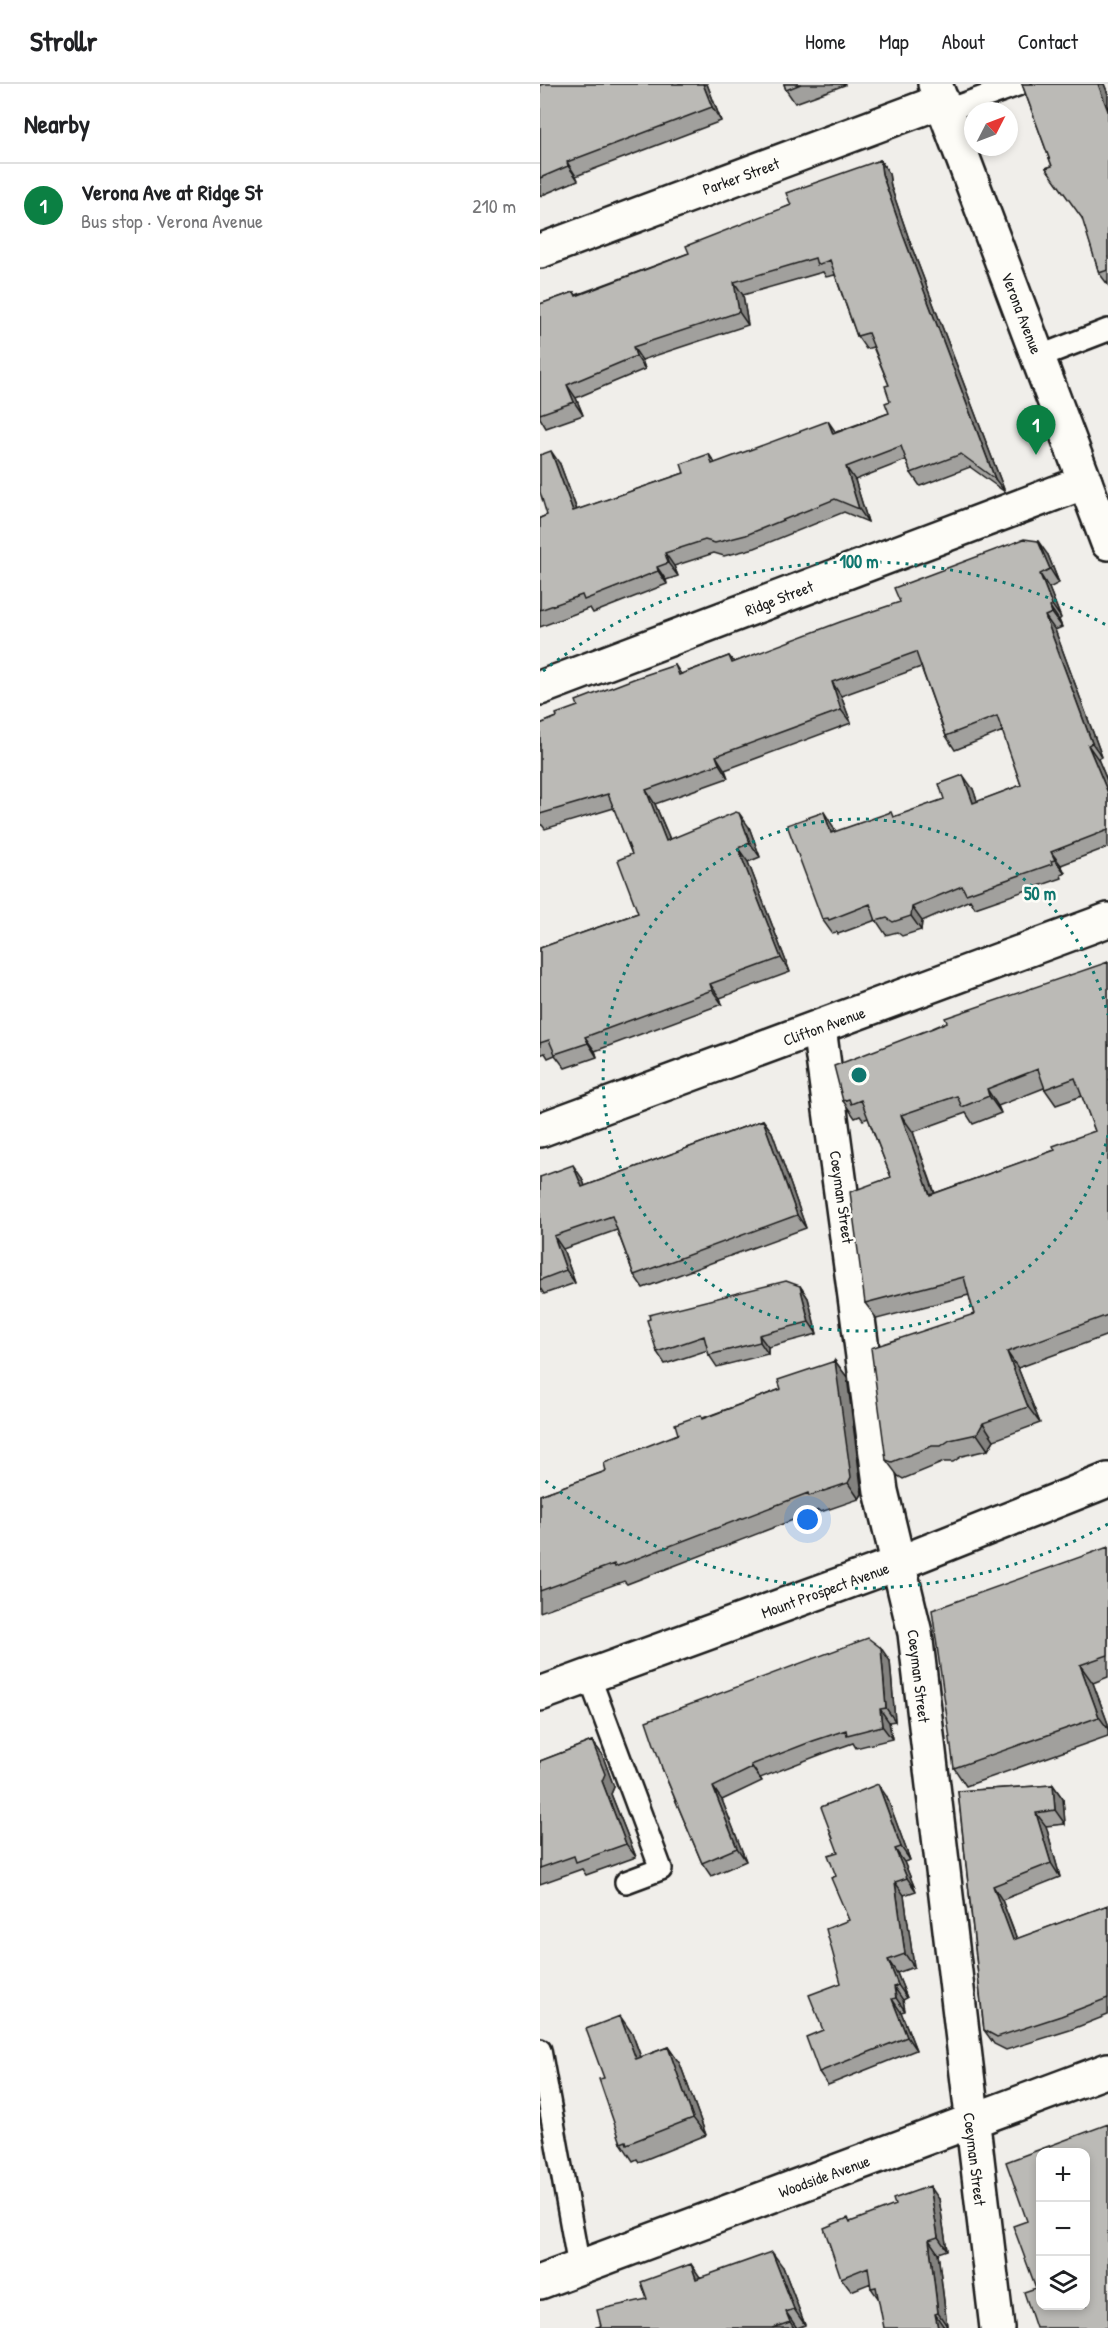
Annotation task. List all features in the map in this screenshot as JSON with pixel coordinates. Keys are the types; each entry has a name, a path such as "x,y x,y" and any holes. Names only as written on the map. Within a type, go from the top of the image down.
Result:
{"street":[{"name":"Parker Street","path":"540,251 941,99"},
{"name":"Verona Avenue","path":"941,99 1108,543"},
{"name":"Ridge Street","path":"540,688 1085,482"},
{"name":"Clifton Avenue","path":"540,1130 1108,920"},
{"name":"Coeyman Street","path":"819,1028 881,1491 915,1633 970,2121 997,2328"},
{"name":"Mount Prospect Avenue","path":"540,1694 899,1563 1108,1480"},
{"name":"Woodside Avenue","path":"540,2282 1108,2070"}],"lane":[{"path":"941,99 1020,84"},
{"path":"1038,357 1108,330"},
{"path":"589,1676 661,1869 626,1882"},
{"path":"540,2050 579,2267"}],"building":[{"path":"703,84 712,107 567,162 568,166 540,178 540,85"},
{"path":"784,84 801,84 786,90"},
{"path":"1022,84 1098,84 1108,111 1108,270 1099,273 1082,218 1046,168 1052,166"},
{"path":"880,160 882,174 903,235 995,479 961,454 911,473 901,446 846,467 859,509 835,499 746,535 715,543 705,540 665,553 668,563 657,567 658,571 584,600 582,595 540,610 540,518 547,515 540,492 540,455 551,451 573,511 684,473 681,464 709,454 712,464 828,421 833,434 889,413 885,403 890,401 885,386 889,385 868,333 857,336 830,260 817,265 815,258 734,282 739,312 633,347 636,356 567,385 574,402 540,414 540,304 574,292 576,296 689,253 686,246 791,205 786,193"},
{"path":"1024,539 1038,541 1050,569 1040,574 1052,605 1050,607 1052,613 1045,616 1092,743 1088,745 1108,793 1108,830 1051,852 1055,860 1051,861 1052,864 966,894 962,886 912,907 911,916 893,922 887,918 876,921 870,904 829,920 828,918 822,919 787,825 824,812 831,833 891,812 893,817 944,799 939,784 963,775 973,803 1021,785 997,716 946,736 916,652 832,682 841,710 716,756 719,764 646,790 666,841 736,812 739,813 750,843 738,848 781,958 710,984 712,990 585,1037 588,1043 555,1054 549,1040 540,1043 540,948 638,913 618,860 632,854 608,794 540,814 540,724 557,717 556,714 578,706 576,701 636,678 675,665 679,675 729,656 732,663 900,602 894,588"},
{"path":"1108,962 1108,1315 1007,1352 1028,1407 983,1423 977,1434 950,1440 941,1446 932,1446 892,1462 886,1460 871,1348 974,1314 964,1277 865,1303 850,1192 891,1177 861,1100 851,1104 849,1099 843,1101 834,1066 947,1022 945,1018","holes":["1038,1069 1045,1089 1075,1078 1095,1131 1053,1146 1055,1150 930,1195 901,1115 957,1096 962,1107 989,1096 987,1089"]},
{"path":"763,1120 797,1215 634,1275 612,1216 554,1236 566,1270 540,1280 540,1177 573,1165 582,1187"},
{"path":"786,1281 800,1286 809,1322 759,1335 760,1342 709,1355 704,1336 657,1352 647,1320 650,1319 649,1315"},
{"path":"835,1361 851,1477 848,1483 809,1496 808,1493 615,1567 614,1564 540,1591 540,1495 606,1471 604,1463 678,1434 675,1424 701,1415 702,1419 781,1389 778,1380"},
{"path":"1108,1547 1108,1655 1080,1665 1099,1717 954,1768 932,1610"},
{"path":"868,1638 881,1648 886,1708 880,1709 882,1726 847,1735 846,1730 813,1741 751,1765 752,1768 713,1787 737,1848 702,1863 662,1768 646,1721"},
{"path":"592,1741 605,1774 602,1781 626,1844 576,1862 574,1856 540,1868 540,1761"},
{"path":"878,1784 901,1847 895,1849 907,1878 895,1882 905,1954 888,1960 898,1985 894,1987 896,1998 892,1999 907,2037 819,2072 806,2037 823,2030 809,1995 841,1983 826,1929 849,1920 831,1878 836,1876 828,1855 838,1852 821,1807"},
{"path":"1053,1785 1055,1810 1036,1813 1051,1863 993,1886 1013,1940 1108,1905 1108,1998 997,2037 984,2030 958,1791"},
{"path":"620,2016 636,2059 668,2047 693,2118 627,2144 626,2141 621,2143 599,2079 604,2078 586,2029"},
{"path":"1108,2124 1108,2328 1036,2328 1024,2292 1036,2288 1036,2310 1090,2310 1090,2148 1044,2148"},
{"path":"1036,2151 1036,2288 1013,2226 1027,2221 1006,2162"},
{"path":"930,2186 938,2237 929,2240 938,2328 884,2328 876,2287 871,2288 868,2267 841,2278 824,2228 848,2218 850,2222 895,2205 893,2199"},
{"path":"772,2252 794,2309 786,2312 790,2322 773,2328 594,2328 601,2326 597,2310 647,2299 641,2282 691,2264 696,2279"}],"place":[{"name":"Verona Ave at Ridge St","path":"1036,455"}]}
